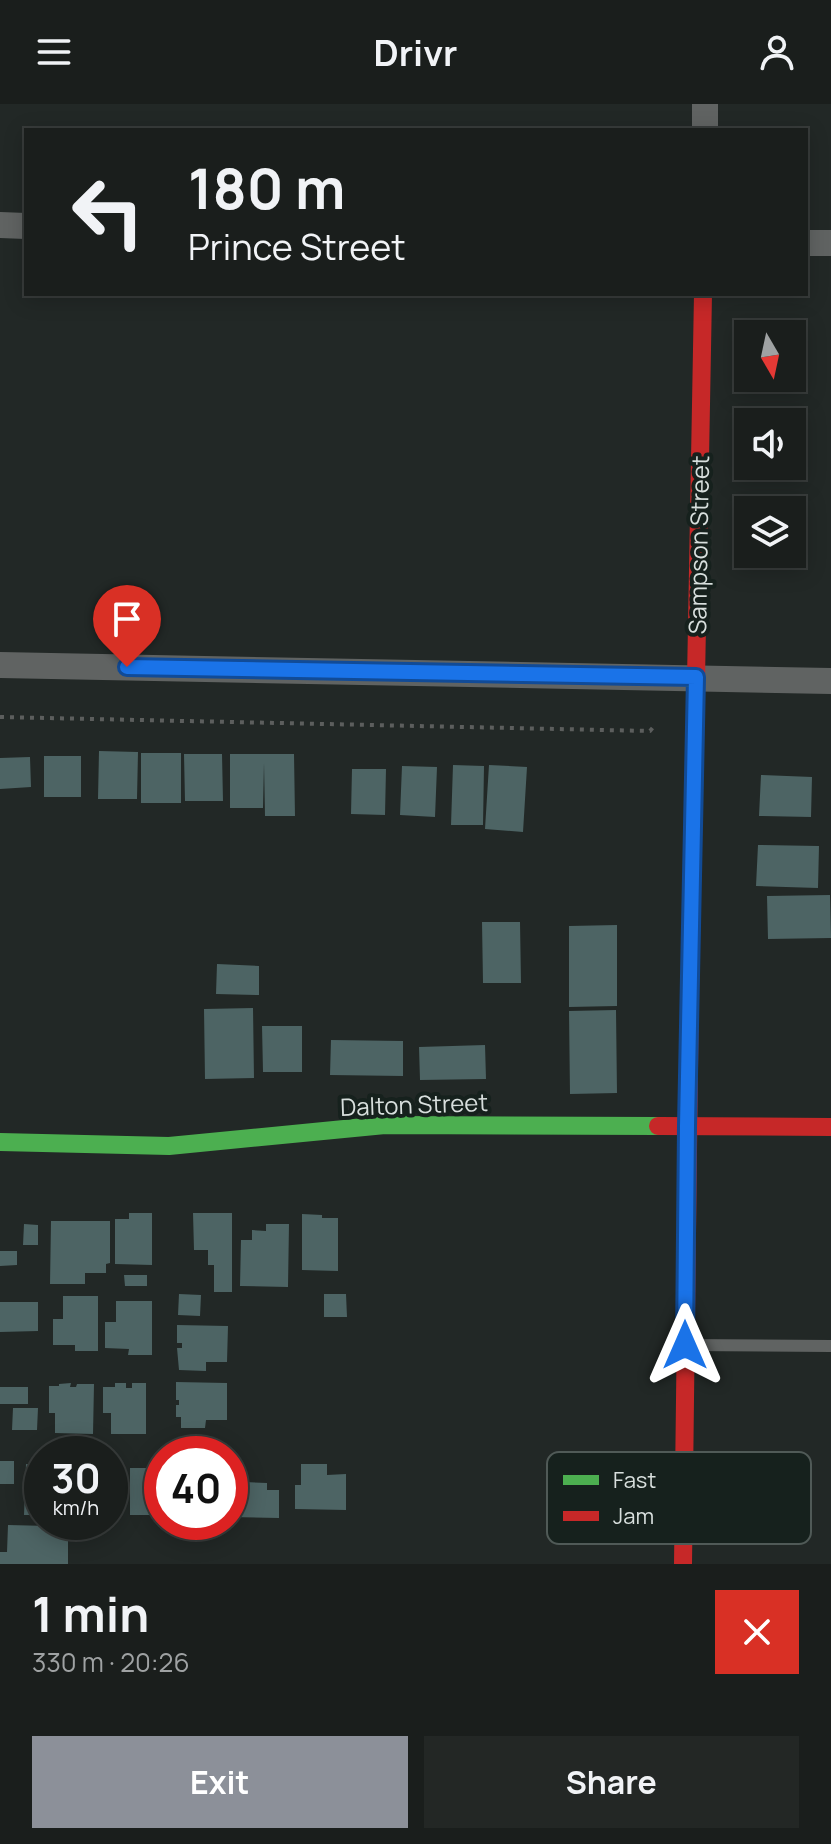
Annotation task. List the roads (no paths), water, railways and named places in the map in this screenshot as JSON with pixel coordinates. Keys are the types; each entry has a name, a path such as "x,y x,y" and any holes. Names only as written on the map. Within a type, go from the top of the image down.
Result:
{"street":[{"path":"705,104 705,128"},
{"path":"0,225 24,226"},
{"path":"808,243 831,243"},
{"name":"Sampson Street","path":"684,1452 703,296"},
{"path":"0,665 831,681"},
{"name":"Dalton Street","path":"0,1142 169,1146 385,1125 831,1127"},
{"name":"Sampson Street","path":"683,1544 683,1564"}],"lane":[{"path":"685,1345 831,1346"}]}
